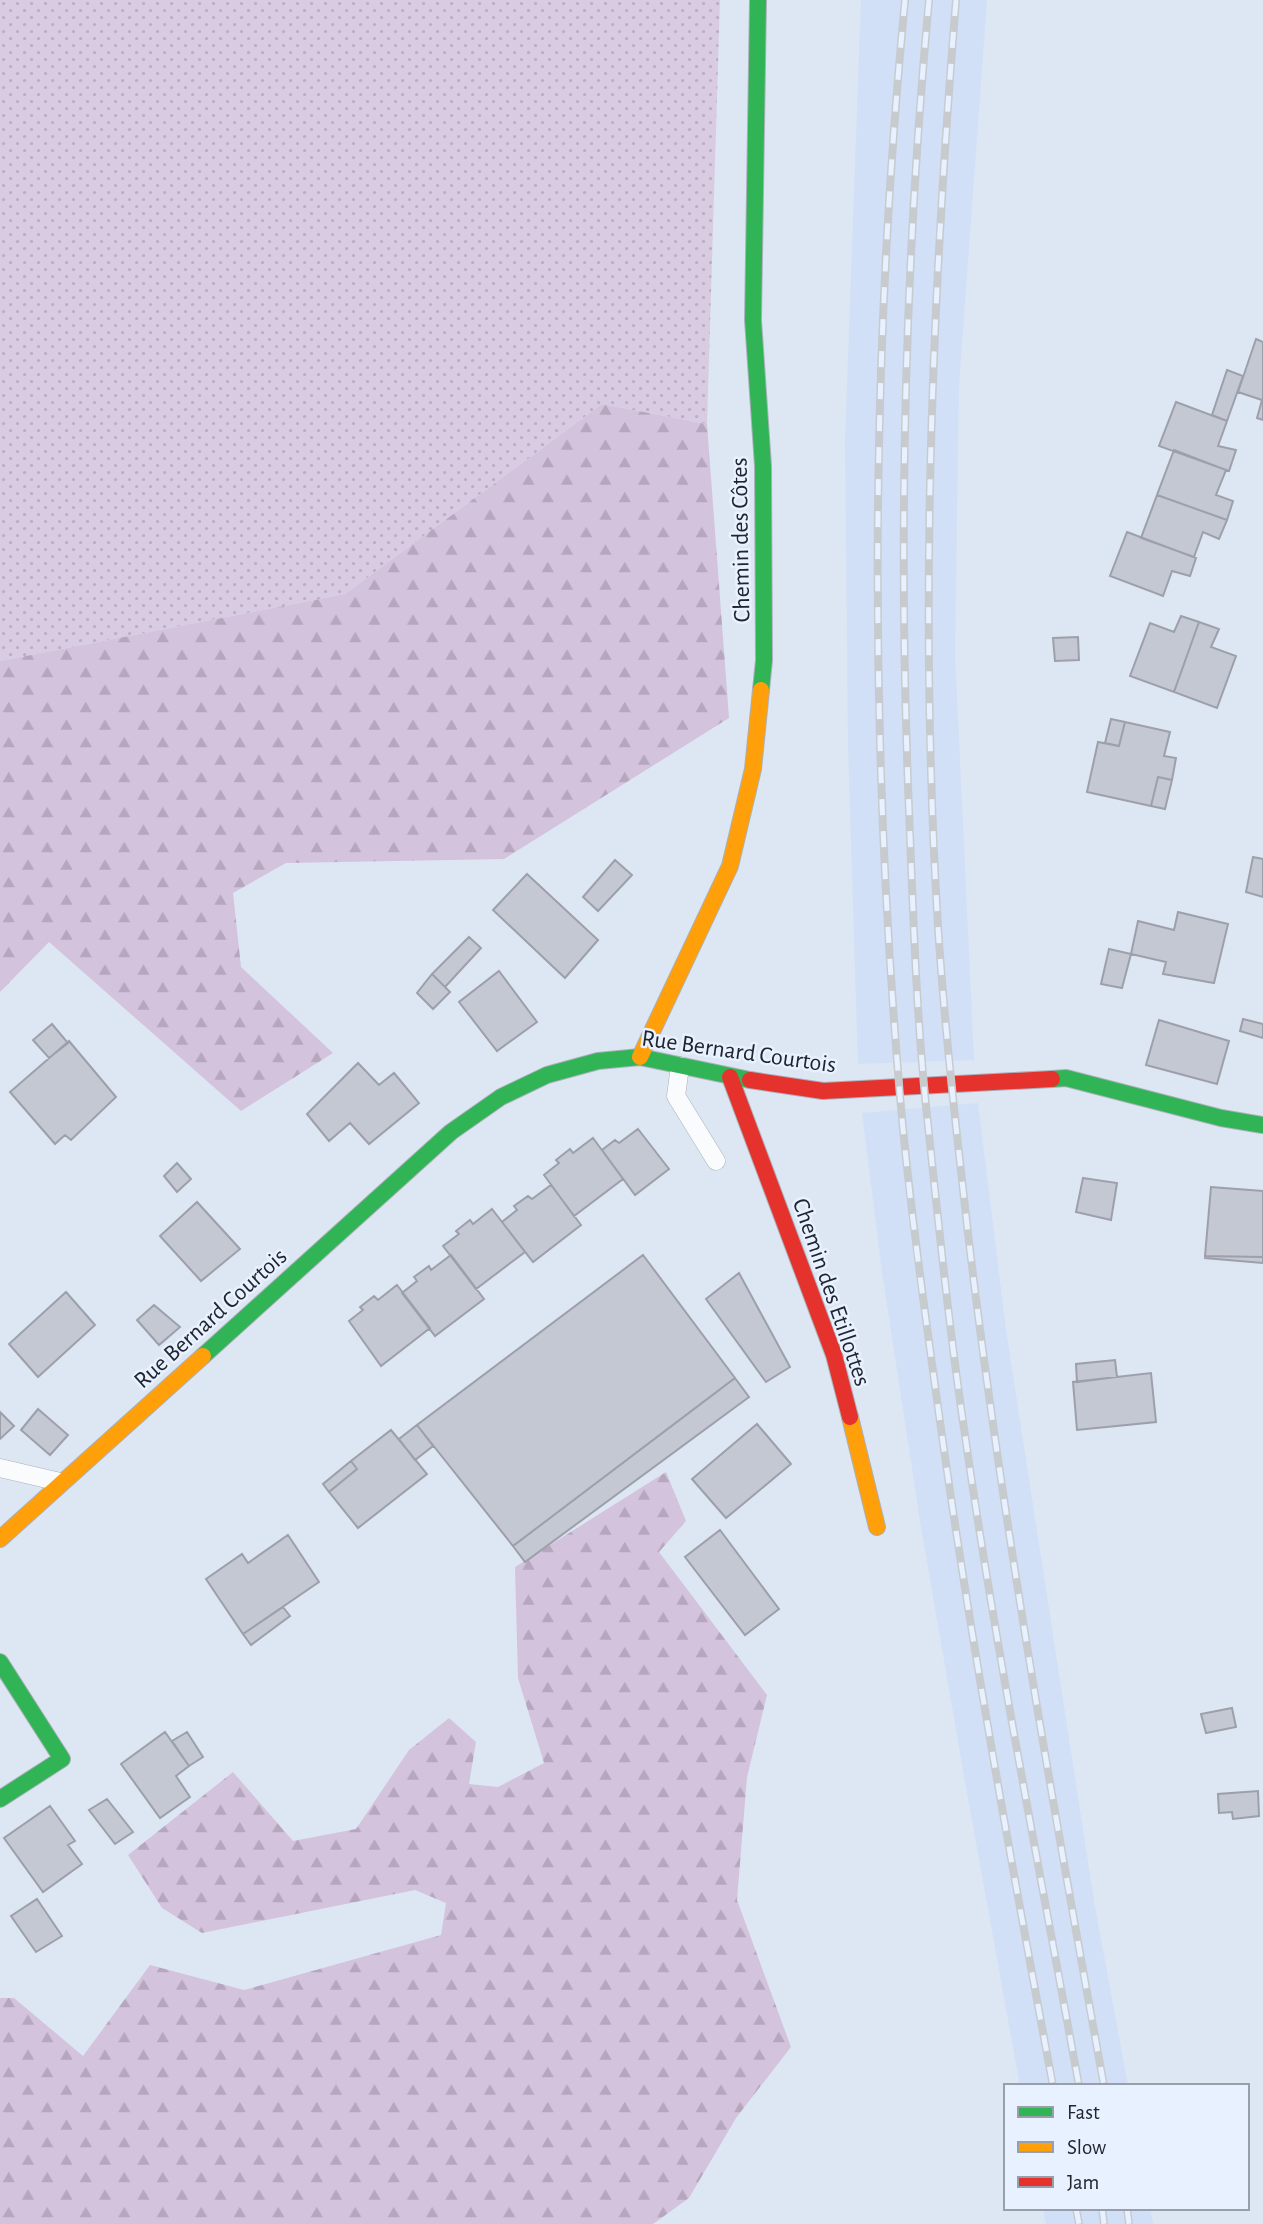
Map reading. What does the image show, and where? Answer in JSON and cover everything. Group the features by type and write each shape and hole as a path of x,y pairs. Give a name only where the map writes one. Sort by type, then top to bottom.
{"street":[{"name":"Chemin des Côtes","path":"640,1056 730,866 753,769 764,660 763,466 753,320 758,0"},
{"name":"Rue Bernard Courtois","path":"0,1539 60,1482 451,1132 501,1097 547,1074 598,1061 640,1056 730,1077 822,1091 1066,1078 1221,1118 1263,1125"},
{"name":"Chemin des Etillottes","path":"730,1077 834,1355 877,1527"},
{"path":"0,1662 62,1759 0,1799"}],"lane":[{"path":"680,1066 676,1096 716,1161"},
{"path":"0,1468 60,1482"}],"shaded area":[{"path":"0,0 720,0 707,424 602,404 345,594 0,661"},
{"path":"861,0 987,0 959,385 955,654 974,1060 858,1064 848,745 845,441"},
{"path":"978,1103 1006,1330 1094,1901 1128,2084 1020,2084 921,1527 882,1272 862,1113"},
{"path":"1043,2210 1150,2210 1153,2224 1046,2224"}],"green space":[{"path":"602,404 707,424 729,718 504,859 286,863 233,893 241,967 333,1053 241,1111 49,942 0,992 0,661 345,594"},
{"path":"666,1472 686,1521 659,1552 767,1695 747,1777 737,1900 791,2047 736,2118 689,2198 653,2224 0,2224 0,1998 14,1998 83,2056 150,1965 244,1990 441,1935 446,1903 415,1890 202,1933 162,1908 128,1855 233,1772 293,1841 356,1829 409,1750 449,1718 476,1742 469,1784 498,1787 544,1763 518,1678 515,1567"}],"building":[{"path":"1256,339 1263,342 1263,420 1257,418 1262,400 1238,392"},
{"path":"1227,370 1243,376 1227,421 1212,415"},
{"path":"1176,402 1227,421 1218,446 1236,450 1229,471 1159,446"},
{"path":"1174,450 1226,470 1216,495 1233,501 1227,520 1157,495"},
{"path":"1157,495 1227,520 1219,539 1203,532 1194,557 1141,538"},
{"path":"1127,532 1196,558 1190,576 1172,571 1163,596 1110,576"},
{"path":"1181,616 1199,622 1174,692 1130,676 1150,623 1174,632"},
{"path":"1199,622 1219,629 1211,647 1236,656 1217,708 1174,692"},
{"path":"1078,637 1079,660 1055,661 1053,638"},
{"path":"1111,719 1125,722 1119,746 1105,743"},
{"path":"1125,722 1170,732 1164,756 1176,758 1172,780 1158,777 1151,806 1087,792 1098,742 1119,746"},
{"path":"1158,777 1172,780 1165,809 1151,806"},
{"path":"1253,857 1263,859 1263,897 1246,892"},
{"path":"615,860 632,875 598,911 583,897"},
{"path":"527,874 598,940 565,978 493,910"},
{"path":"1178,912 1228,924 1214,983 1163,974 1166,962 1131,954 1138,921 1174,930"},
{"path":"469,937 481,948 445,987 432,974"},
{"path":"1109,949 1131,954 1122,988 1101,984"},
{"path":"499,971 537,1022 497,1051 459,1002"},
{"path":"432,974 450,992 433,1009 417,993"},
{"path":"1243,1019 1263,1024 1263,1038 1240,1031"},
{"path":"1159,1020 1229,1041 1217,1084 1146,1065"},
{"path":"52,1024 68,1043 49,1058 33,1040"},
{"path":"69,1041 116,1097 71,1140 65,1135 55,1144 10,1092"},
{"path":"358,1063 379,1085 394,1073 419,1103 369,1144 350,1123 329,1141 307,1114"},
{"path":"638,1129 669,1169 635,1195 602,1150 615,1140 619,1143"},
{"path":"593,1138 623,1179 574,1216 544,1175 559,1163 556,1160 570,1149 573,1153"},
{"path":"177,1163 191,1179 177,1192 164,1176"},
{"path":"1083,1178 1117,1183 1111,1220 1076,1212"},
{"path":"551,1185 581,1225 533,1262 502,1222 517,1210 514,1206 528,1196 532,1199"},
{"path":"1211,1187 1263,1191 1263,1257 1205,1256"},
{"path":"197,1202 240,1249 201,1281 160,1236"},
{"path":"492,1209 525,1252 476,1289 443,1246 459,1234 456,1231 470,1220 473,1224"},
{"path":"451,1255 484,1299 435,1336 402,1293 417,1281 414,1277 429,1266 431,1270"},
{"path":"643,1255 735,1378 513,1546 417,1425"},
{"path":"1263,1257 1263,1263 1205,1258"},
{"path":"739,1273 790,1367 766,1382 706,1299"},
{"path":"397,1285 430,1328 381,1366 349,1321 363,1310 360,1307 374,1296 378,1300"},
{"path":"66,1292 95,1325 38,1377 9,1344"},
{"path":"154,1305 180,1327 159,1345 137,1320"},
{"path":"1115,1360 1117,1377 1077,1382 1076,1364"},
{"path":"1151,1373 1156,1422 1077,1430 1073,1382"},
{"path":"735,1378 749,1397 525,1562 513,1546"},
{"path":"38,1409 68,1435 50,1455 21,1430"},
{"path":"0,1412 14,1426 0,1439"},
{"path":"757,1424 791,1464 726,1518 692,1479"},
{"path":"417,1425 433,1446 415,1460 399,1439"},
{"path":"391,1430 427,1474 358,1528 329,1492 357,1469 351,1461"},
{"path":"351,1461 357,1469 329,1492 323,1484"},
{"path":"720,1530 779,1609 745,1635 685,1557"},
{"path":"288,1535 319,1582 243,1634 206,1579 242,1554 248,1563"},
{"path":"283,1607 290,1616 251,1645 243,1634"},
{"path":"1232,1708 1236,1727 1206,1733 1201,1714"},
{"path":"165,1732 189,1766 176,1776 190,1797 160,1818 121,1764"},
{"path":"187,1732 203,1757 189,1766 172,1741"},
{"path":"1258,1791 1259,1816 1233,1819 1232,1812 1219,1813 1218,1794"},
{"path":"107,1799 133,1832 115,1844 89,1810"},
{"path":"50,1806 75,1841 68,1845 82,1864 43,1892 4,1838"},
{"path":"37,1899 62,1936 36,1952 11,1916"}],"railway":[{"path":"905,0 893,137 880,411 879,685 890,959 907,1167 946,1467 989,1733 1053,2084"},
{"path":"929,0 909,304 904,507 906,710 920,1033 949,1316 978,1523 1079,2084"},
{"path":"956,0 940,232 930,464 929,695 938,927 960,1163 997,1454 1048,1771 1104,2084"},
{"path":"1076,2210 1079,2224"},
{"path":"1102,2210 1104,2224"},
{"path":"1127,2210 1129,2224"}],"traffic: fast":[{"path":"758,0 753,320 763,466 764,660 761,690"},
{"path":"203,1356 451,1132 501,1097 547,1075 598,1061 640,1057 750,1080"},
{"path":"1052,1079 1066,1078 1221,1118 1263,1125"},
{"path":"0,1662 62,1759 0,1799"}],"traffic: slow":[{"path":"640,1057 730,866 753,769 761,690"},
{"path":"0,1539 203,1356"},
{"path":"850,1417 877,1527"}],"traffic: jam":[{"path":"730,1077 834,1355 850,1417"},
{"path":"750,1080 823,1091 1052,1079"}]}
